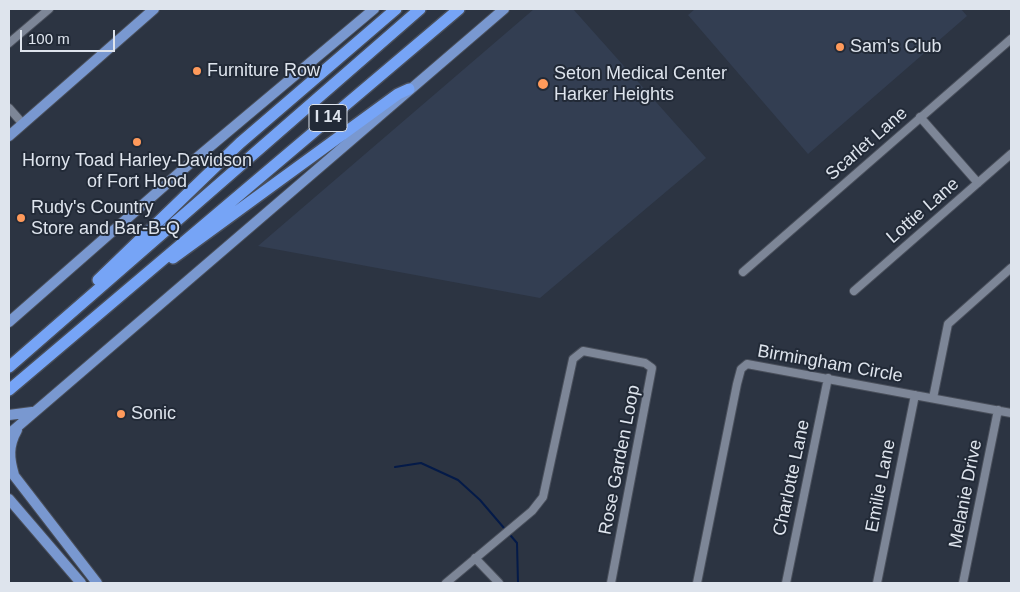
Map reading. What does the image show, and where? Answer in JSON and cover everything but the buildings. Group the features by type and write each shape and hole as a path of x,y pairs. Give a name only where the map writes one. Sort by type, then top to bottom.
{"highway":[{"path":"81,304 94,284 240,143 396,9"},
{"name":"I 14","path":"9,367 420,9"},
{"name":"I 14","path":"12,387 459,9"},
{"path":"151,269 169,261 398,94 410,89"}],"main road":[{"path":"9,136 154,9"},
{"path":"9,322 374,9"},
{"path":"9,434 504,9"},
{"path":"9,415 34,412"},
{"path":"21,424 10,445 12,473 97,583"},
{"path":"9,499 81,583"}],"street":[{"path":"9,43 49,9"},
{"name":"Scarlet Lane","path":"743,272 1011,38"},
{"path":"9,108 23,124"},
{"path":"920,117 978,183"},
{"name":"Lottie Lane","path":"854,291 1011,154"},
{"path":"933,398 948,324 1011,268"},
{"name":"Rose Garden Loop","path":"446,583 532,511 544,497 573,359 583,351 645,363 652,368 611,583"},
{"name":"Birmingham Circle","path":"697,583 741,369 747,364 1011,413"},
{"name":"Charlotte Lane","path":"786,583 828,378"},
{"name":"Emilie Lane","path":"877,583 914,395"},
{"name":"Melanie Drive","path":"964,583 998,410"},
{"path":"475,558 499,583"}],"shaded area":[{"name":"Seton Medical Center Harker Heights","path":"534,9 573,9 706,158 540,298 258,246"},
{"path":"695,9 961,9 967,16 808,154 688,15"}],"waterway":[{"path":"395,467 421,463 458,480 480,500 504,528"},
{"path":"511,536 517,543 518,583"}],"place":[{"name":"Sam's Club","path":"840,47"},
{"name":"Furniture Row","path":"197,71"},
{"name":"Seton Medical Center Harker Heights","path":"543,84"},
{"name":"Horny Toad Harley-Davidson of Fort Hood","path":"137,142"},
{"name":"Rudy's Country Store and Bar-B-Q","path":"21,218"},
{"name":"Sonic","path":"121,414"}]}
